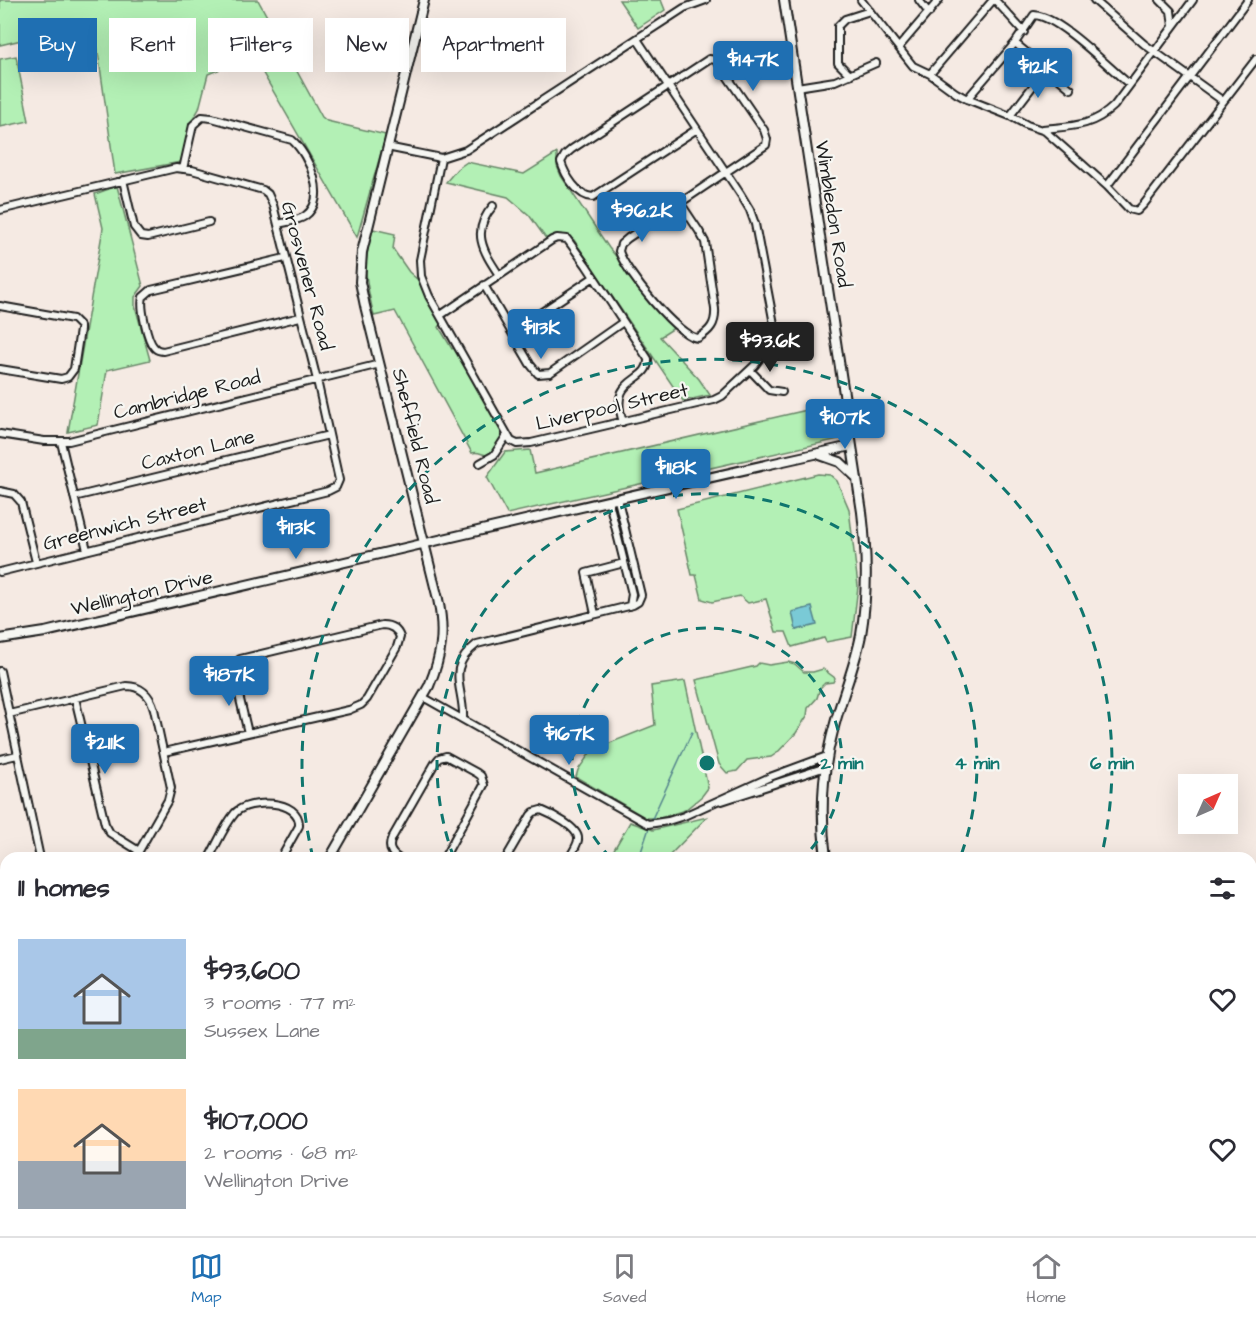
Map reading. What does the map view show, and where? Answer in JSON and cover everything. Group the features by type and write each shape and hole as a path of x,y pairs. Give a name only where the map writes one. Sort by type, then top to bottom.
{"street":[{"name":"Sheffield Road","path":"333,852 423,697 438,663 442,640 440,609 365,306 360,273 362,252 424,0"},
{"path":"387,147 441,158 480,143 684,8 706,0"},
{"name":"Wimbledon Road","path":"784,0 866,546 865,603 856,654 827,756 823,816 826,852"},
{"path":"861,0 913,66 930,74 967,99 1043,130 1107,186 1123,205 1137,211 1256,59"},
{"path":"919,0 928,13"},
{"path":"899,47 939,0"},
{"path":"930,74 994,0 1024,32"},
{"path":"1094,0 1138,39 1223,101"},
{"path":"1160,0 1172,13 1173,26"},
{"path":"1043,130 1082,125 1101,118 1114,106 1193,0"},
{"path":"1107,186 1248,0"},
{"path":"850,75 838,63 838,26 845,19 870,11"},
{"path":"967,99 1024,32 1034,15 1048,18 1129,84"},
{"name":"Liverpool Street","path":"507,435 514,443 527,444 714,400 722,396 750,370 775,336 753,216 637,39"},
{"path":"1015,43 1071,88"},
{"path":"681,204 705,242 715,309 716,320 713,326 698,338 690,337 653,301 629,270 619,251 624,241 763,148 767,142 764,130 714,58 668,84 567,153 561,162 579,192 592,197 697,129"},
{"path":"797,87 823,84 876,63"},
{"path":"1010,116 1046,69"},
{"path":"183,169 193,124 202,117 292,140 315,179 316,192 312,207 306,216 278,224"},
{"path":"441,158 420,267 425,286 507,435 494,455 480,463"},
{"name":"Grosvener Road","path":"0,210 161,170 183,169 263,190 273,205 278,224 339,480 336,487 328,491"},
{"path":"123,180 134,227 141,236 148,237 209,222"},
{"path":"493,206 486,216 480,241 500,275"},
{"path":"441,315 552,240 562,237 570,242 646,356 648,363 645,370 627,384 621,392 619,408 623,422"},
{"path":"285,258 151,290 143,297 142,308 152,346 158,351 300,317"},
{"path":"512,332 594,277"},
{"path":"484,285 538,374 544,375 623,322"},
{"path":"0,306 73,319 80,326 80,330 74,369 68,377 61,379 0,369"},
{"name":"Cambridge Road","path":"0,434 61,442 381,364"},
{"path":"750,370 769,390 782,392"},
{"name":"Caxton Lane","path":"74,497 329,435"},
{"path":"61,442 87,550"},
{"name":"Wellington Drive","path":"0,639 45,632 746,469 851,447"},
{"path":"816,454 840,462 856,477"},
{"path":"0,491 14,494 21,502 36,562"},
{"name":"Greenwich Street","path":"0,572 328,491"},
{"path":"463,719 458,674 467,653 474,646 638,602 641,595 631,555 613,501"},
{"path":"613,501 623,561 632,594 630,606"},
{"path":"595,614 585,575 623,561 631,555"},
{"path":"164,752 248,733 361,705 367,699 397,647 399,638 396,631 390,626 382,625 240,659 233,670 248,733"},
{"path":"0,670 39,852"},
{"path":"9,714 75,698 126,686 139,688 146,694 152,701 171,787 169,797 139,851 107,830 75,698"},
{"path":"423,697 648,824 668,821 718,801 730,793 827,756"},
{"path":"0,759 17,755"},
{"path":"393,852 390,849 392,838 435,763 439,758 446,756 477,773 484,784 447,852"},
{"path":"718,801 730,800 826,767"},
{"path":"213,852 236,813 247,807 273,803 280,804 294,812 299,821 299,826 284,852"},
{"path":"509,852 531,815 541,810 577,833 578,842 572,852"}],"green space":[{"path":"0,0 258,0 268,18 208,18 208,72 213,72 208,74 199,109 189,126 181,162 115,174 97,45 97,18 18,18 18,41 0,45"},
{"path":"619,0 661,0 665,10 638,28"},
{"path":"16,56 29,121 0,127 0,59"},
{"path":"262,72 297,72 322,117 327,121 386,135 357,237"},
{"path":"557,153 557,166 561,176 609,248 646,299 674,328 660,337 699,379 710,395 683,401 574,240 560,235 547,240 529,215 508,197 446,182 457,169 467,162 524,174"},
{"path":"117,186 143,286 135,297 135,306 150,360 107,370 98,425 68,432 103,228 95,194"},
{"path":"373,229 395,234 393,249 409,272 418,280 442,324 439,327 452,349 455,347 502,433 498,446 491,454 472,453 395,311 374,316 366,272 367,253"},
{"path":"833,404 839,439 507,514 487,477 505,452 530,450 535,473"},
{"path":"818,474 830,475 837,481 849,509 858,586 852,637 826,642 824,638 792,647 786,632 776,632 766,599 748,603 740,596 712,602 702,599 696,575 692,575 677,509"},
{"path":"788,662 795,664 804,672 823,669 835,678 833,682 825,683 820,688 817,698 808,708 807,716 796,733 777,753 771,757 747,760 737,771 727,773 719,764 696,680 756,666 759,663 769,665"},
{"path":"685,681 708,788 702,796 685,810 660,818 646,818 576,777 578,770 592,750 655,725 651,686"},
{"path":"707,817 673,852 612,852 630,822 653,830"}],"water":[{"path":"812,607 817,625 796,630 792,612"}],"waterway":[{"path":"651,821 692,732"},
{"path":"641,852 650,825"}]}
